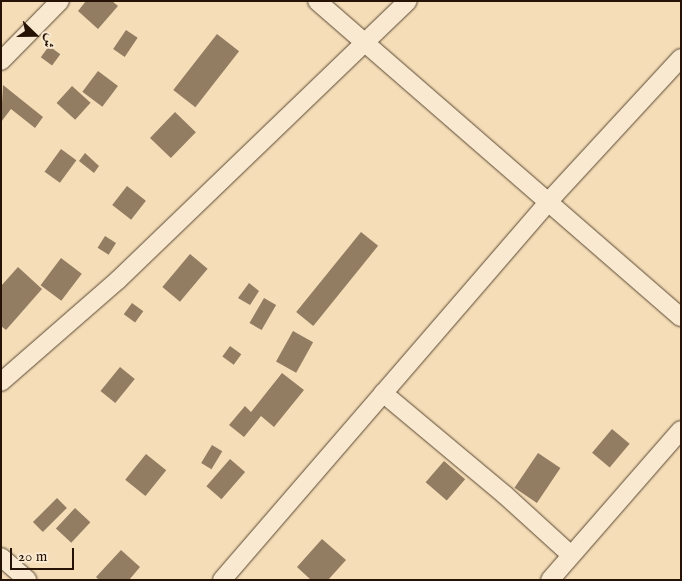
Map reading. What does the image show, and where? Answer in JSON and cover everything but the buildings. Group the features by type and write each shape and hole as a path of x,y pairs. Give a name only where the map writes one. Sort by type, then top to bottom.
{"street":[{"path":"1,61 60,1"},
{"path":"317,1 363,43 681,317"},
{"path":"1,382 118,280 408,1"},
{"path":"222,580 548,202 681,58"},
{"path":"383,393 505,495 571,555"},
{"path":"550,580 681,430"},
{"path":"1,557 27,580"}]}
